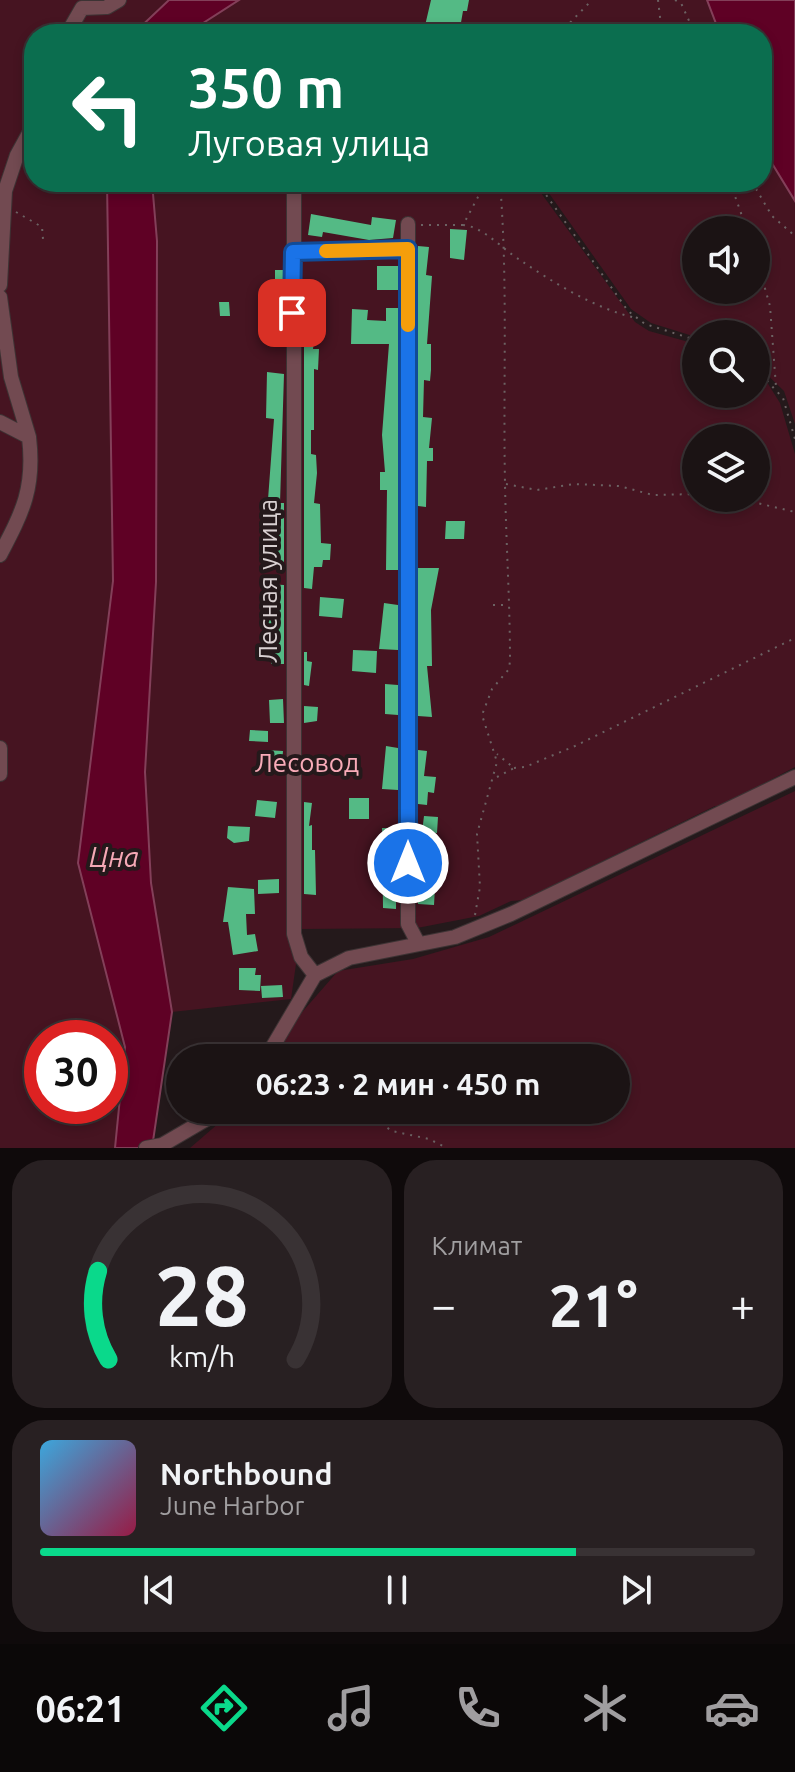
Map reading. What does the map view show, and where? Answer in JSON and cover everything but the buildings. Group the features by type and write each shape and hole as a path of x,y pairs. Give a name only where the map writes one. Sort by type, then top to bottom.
{"street":[{"path":"70,24 76,4 107,7 119,0"},
{"path":"0,285 5,191 24,142"},
{"name":"Лесная улица","path":"294,192 294,934 301,957 315,975"},
{"path":"408,224 408,924 418,943"},
{"path":"293,252 408,249"},
{"path":"0,297 11,377 29,437 33,470 22,515 0,555"},
{"path":"0,422 29,437"},
{"path":"0,748 0,774"},
{"path":"274,1044 315,975 349,958 455,937 795,777"},
{"path":"146,1148 162,1145 198,1124"}],"path":[{"path":"569,24 592,0"},
{"path":"658,0 661,24"},
{"path":"675,0 681,3 690,24"},
{"path":"463,225 481,192"},
{"path":"477,927 475,913 480,887 477,834 494,781 496,753 482,715 498,678 509,669 505,251 501,192"},
{"path":"544,192 628,311 638,319"},
{"path":"734,192 742,216"},
{"path":"758,192 772,216 795,236"},
{"path":"4,206 42,227 43,239"},
{"path":"408,224 463,225 479,230 505,251 566,288 682,335"},
{"path":"769,304 776,387 795,439"},
{"path":"770,382 776,387"},
{"path":"505,484 537,490 574,484 619,486 653,495 682,494"},
{"path":"770,506 795,512"},
{"path":"493,605 507,605"},
{"path":"494,781 499,774 525,767 575,746 795,638"},
{"path":"496,753 514,768"},
{"path":"382,1124 392,1131 429,1139 447,1148"}],"green space":[{"path":"0,0 169,0 144,24 24,24 24,192 107,192 113,581 78,863 118,1020 24,1020 24,1124 117,1124 115,1148 0,1148"},
{"path":"239,0 707,0 716,24 202,24"},
{"path":"772,163 795,201 795,424 784,391 770,378 770,320 682,320 682,333 651,323 631,309 548,192 772,192"},
{"name":"Лесовод","path":"153,192 540,192 635,322 649,331 682,340 682,408 770,408 770,387 780,403 795,454 795,767 720,807 715,806 523,900 511,901 479,916 417,928 301,929 291,999 172,1012 151,883 145,772 156,582 157,241"},
{"path":"795,791 795,1148 190,1148 218,1124 630,1124 630,1044 283,1044 297,1018 338,971 413,959 489,937"}],"water":[{"path":"169,0 239,0 202,24 144,24"},
{"path":"707,0 795,0 795,201 772,163 772,24 716,24"},
{"name":"Цна","path":"107,192 153,192 157,241 156,582 145,772 151,883 172,1012 152,1148 115,1148 117,1124 128,1124 128,1020 118,1020 78,863 113,581"}],"slow traffic":[{"path":"326,251 408,249 408,325"}],"route":[{"path":"292,313 293,252 408,249 408,863"}]}
